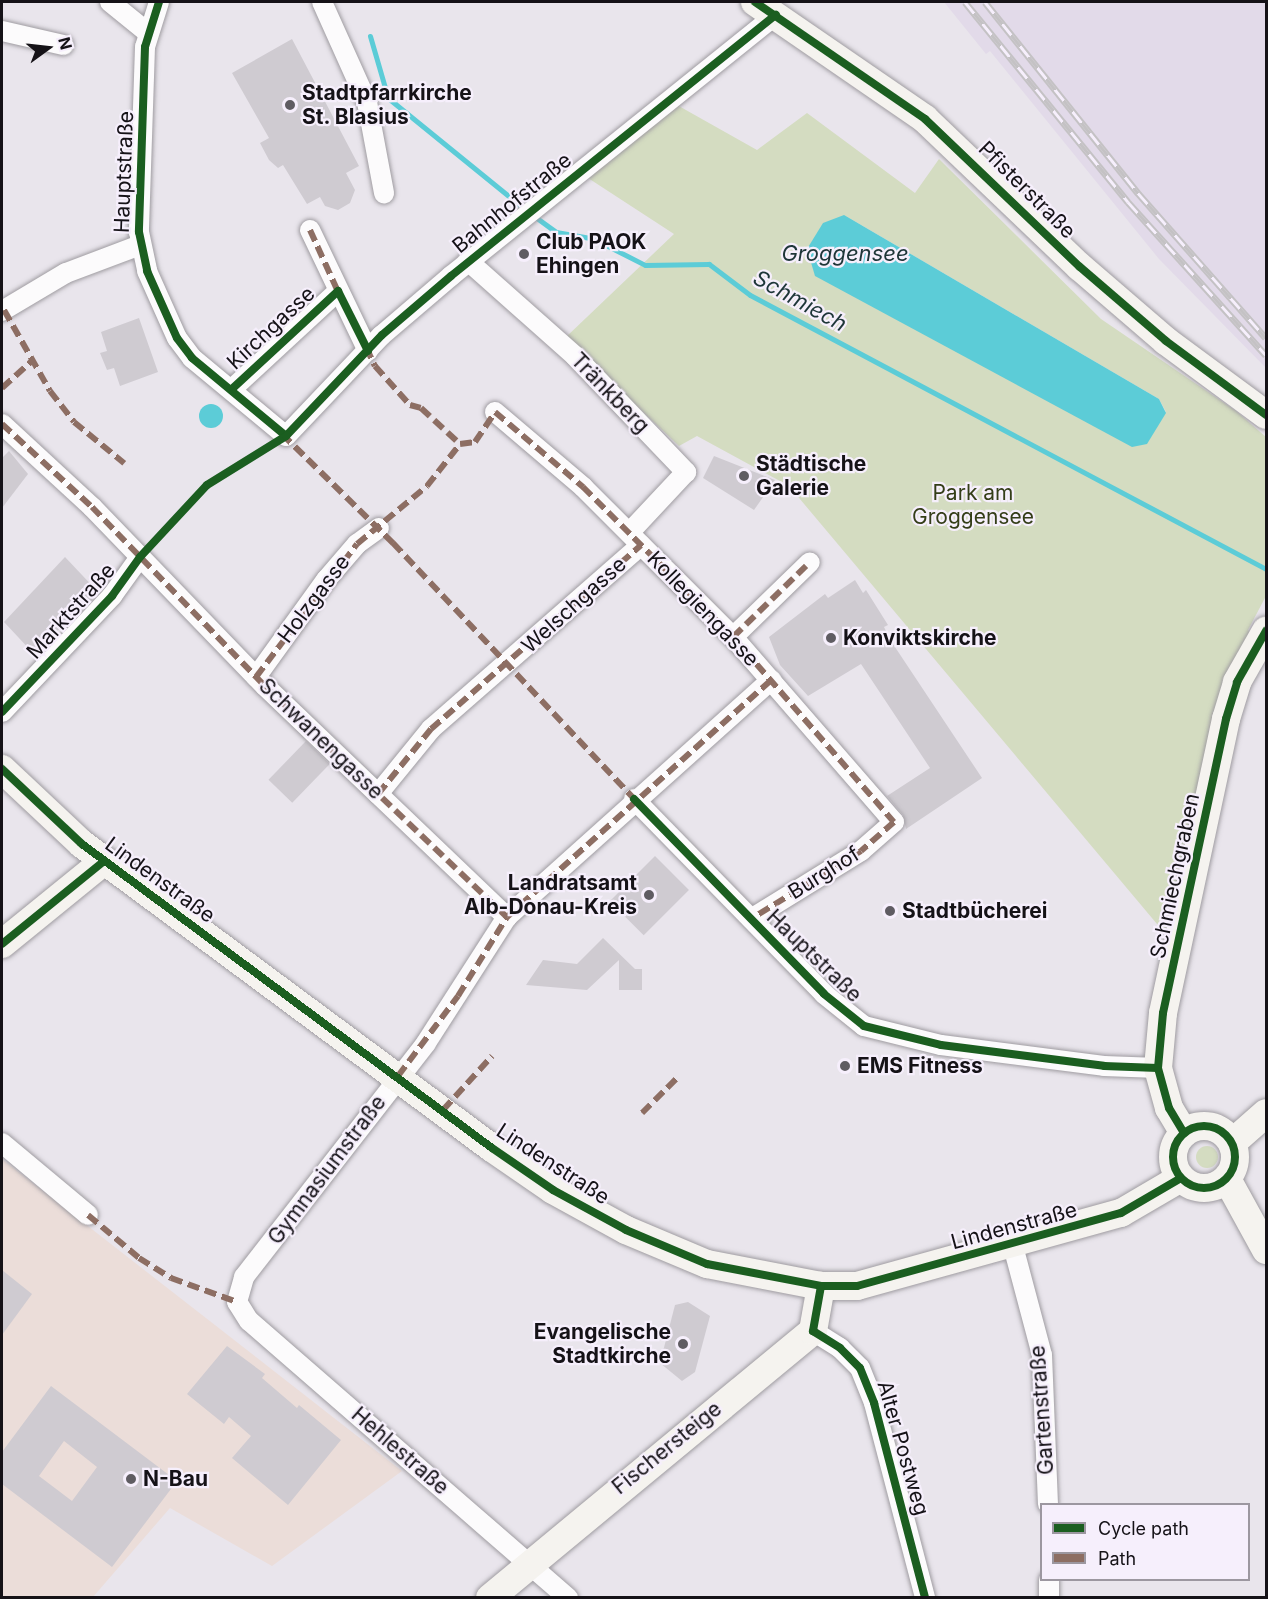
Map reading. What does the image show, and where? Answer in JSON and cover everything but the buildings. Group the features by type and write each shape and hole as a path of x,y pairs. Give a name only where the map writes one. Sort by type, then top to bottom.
{"street":[{"path":"110,2 147,32"},
{"name":"Hauptstraße","path":"159,2 147,32 140,245 177,338 199,365 233,388 286,436"},
{"path":"322,2 366,102 384,193"},
{"name":"Bahnhofstraße","path":"286,436 368,351 468,261 607,150 766,8"},
{"name":"Pfisterstraße","path":"766,8 925,118 1080,267 1166,341 1266,415"},
{"path":"2,31 63,45"},
{"name":"Kirchgasse","path":"310,230 368,351"},
{"path":"2,311 66,273 140,245"},
{"name":"Tränkberg","path":"468,261 575,356 686,472 635,539"},
{"name":"Kirchgasse","path":"233,388 338,291"},
{"name":"Kollegiengasse","path":"495,412 635,539 733,637 894,822"},
{"name":"Schwanengasse","path":"2,424 92,507 256,676 507,917"},
{"name":"Holzgasse","path":"256,676 334,571 357,544 379,528"},
{"name":"Welschgasse","path":"378,794 431,729 505,663 520,655 635,539"},
{"name":"Marktstraße","path":"2,712 112,597 140,557"},
{"path":"733,637 810,562"},
{"name":"Schmiechgraben","path":"1184,1133 1169,1108 1158,1068 1163,1013 1226,719 1237,682 1266,631"},
{"name":"Gymnasiumstraße","path":"237,1302 244,1277 459,996 507,917 634,800 771,680"},
{"name":"Lindenstraße","path":"2,769 104,861 553,1190 626,1230 707,1264 820,1286 857,1286 1013,1246 1121,1214 1181,1178"},
{"name":"Hauptstraße","path":"634,800 824,994 864,1026 941,1045 1158,1068"},
{"name":"Burghof","path":"750,919 861,851 894,822"},
{"path":"2,944 104,861"},
{"path":"1232,1143 1266,1113"},
{"path":"1193,1127 1216,1127 1232,1143 1235,1162 1227,1179 1204,1189 1181,1178 1172,1155 1184,1133 1193,1127"},
{"path":"2,1143 88,1215"},
{"path":"1227,1179 1266,1250"},
{"name":"Gartenstraße","path":"1013,1246 1042,1355 1048,1503"},
{"path":"813,1331 820,1286"},
{"name":"Hehlestraße","path":"237,1302 249,1321 568,1598"},
{"name":"Alter Postweg","path":"813,1331 840,1348 860,1368 874,1403 925,1598"},
{"name":"Fischersteige","path":"490,1598 813,1331"},
{"path":"1049,1581 1049,1598"}],"shaded area":[{"path":"944,2 1266,2 1266,368 1159,259 990,51 986,54"},
{"path":"2,1159 402,1471 272,1566 170,1508 93,1597 2,1597"}],"green space":[{"name":"Park am Groggensee","path":"677,105 757,150 807,113 915,193 939,159 1101,319 1236,411 1266,437 1266,596 1248,630 1260,640 1178,949 789,486 697,436 679,446 565,338 674,234 588,178","holes":["844,215 1159,399 1166,412"]},
{"path":"1207,1146 1215,1149 1218,1157 1215,1165 1207,1168 1199,1165 1196,1157 1199,1149"}],"water":[{"name":"Groggensee","path":"844,215 1159,399 1166,413 1147,444 1132,447 815,276 807,249 823,223"},
{"path":"211,404 219,408 223,416 219,424 211,428 203,424 199,416 203,408"}],"waterway":[{"name":"Schmiech","path":"370,36 388,98 526,210"},
{"name":"Schmiech","path":"534,216 556,232 594,239 645,265 709,264 750,295 1266,569"}],"railway":[{"path":"965,2 1128,202 1266,355"},
{"path":"985,2 1138,193 1266,338"}],"marked path":[{"path":"310,230 340,296"},
{"path":"4,310 50,391 74,422 124,463"},
{"path":"366,347 375,366 410,405 421,408 460,444"},
{"path":"2,388 33,360"},
{"path":"256,677 357,544 427,486 460,444 475,442 495,412 583,487 733,637 894,822 861,851 751,919"},
{"path":"2,424 92,507 265,686 507,917"},
{"path":"282,434 393,543 638,803"},
{"path":"378,794 431,729 641,545"},
{"path":"733,637 810,562"},
{"path":"398,1076 458,996 507,917 771,680"},
{"path":"443,1110 492,1056"},
{"path":"642,1113 677,1078"},
{"path":"88,1215 139,1258 171,1278 237,1302"}],"cycle path":[{"path":"159,2 145,47 139,232 147,271 177,338 192,358 286,436"},
{"path":"755,2 925,119 1080,267 1166,341 1266,415"},
{"path":"2,712 112,596 140,557 207,485 286,436 382,335 451,276 776,15"},
{"path":"233,388 338,291 368,351"},
{"path":"1184,1133 1169,1108 1158,1068 1163,1013 1226,719 1237,682 1266,631"},
{"path":"2,769 82,844 492,1148 553,1190 626,1230 707,1264 821,1286 857,1286 1121,1213 1181,1178"},
{"path":"634,799 824,994 864,1026 941,1045 1104,1066 1158,1068"},
{"path":"2,944 104,861"},
{"path":"1198,1126 1210,1126 1226,1135 1233,1145 1235,1157 1233,1169 1226,1179 1210,1188 1198,1188 1187,1183 1178,1174 1173,1163 1173,1151 1178,1140 1187,1131 1198,1126"},
{"path":"821,1286 813,1331 840,1348 860,1368 874,1403 925,1598"}],"place":[{"name":"Stadtpfarrkirche St. Blasius","path":"290,105"},
{"name":"Club PAOK Ehingen","path":"524,254"},
{"name":"Städtische Galerie","path":"744,476"},
{"name":"Konviktskirche","path":"831,638"},
{"name":"Landratsamt Alb-Donau-Kreis","path":"649,895"},
{"name":"Stadtbücherei","path":"890,911"},
{"name":"EMS Fitness","path":"845,1066"},
{"name":"Evangelische Stadtkirche","path":"683,1344"},
{"name":"N-Bau","path":"131,1479"}]}
